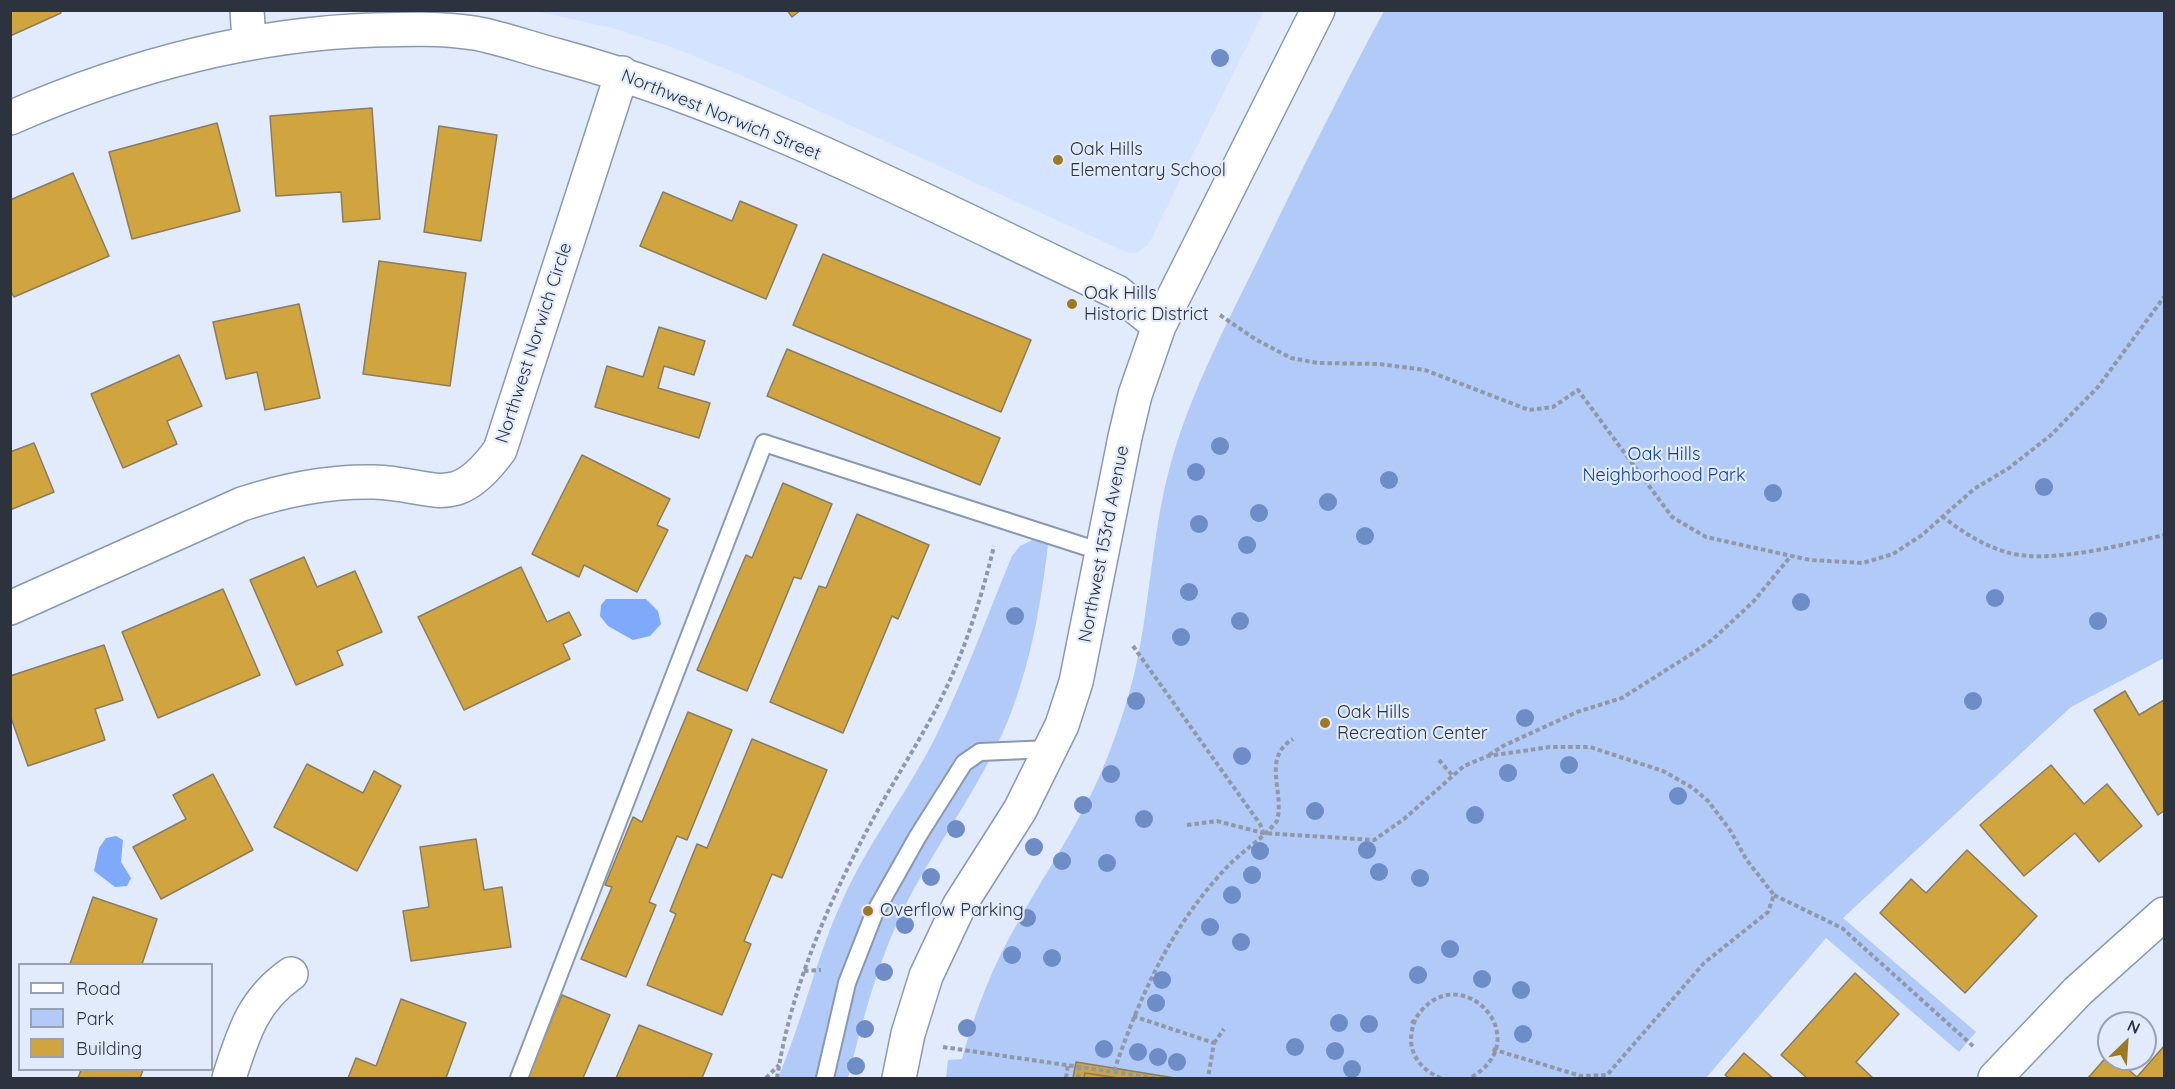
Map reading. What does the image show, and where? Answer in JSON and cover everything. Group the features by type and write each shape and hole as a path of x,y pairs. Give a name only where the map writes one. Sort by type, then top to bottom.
{"street":[{"name":"Northwest 153rd Avenue","path":"899,1078 908,1034 926,976 959,906 1020,810 1062,725 1076,682 1135,395 1159,326 1318,10"},
{"name":"Northwest Norwich Street","path":"10,118 72,91 160,62 248,26 344,31 411,29 474,33 622,73 742,119 1117,292 1159,326"},
{"name":"Northwest Norwich Circle","path":"10,608 242,504 282,490 375,482 438,492 466,485 487,468 500,450 622,73"},
{"path":"1998,1076 2078,991 2164,914"},
{"path":"229,1078 254,1013 272,988 291,974"}],"lane":[{"path":"519,1078 764,443 1102,552"},
{"path":"825,1078 847,983 874,914 918,836 964,763 980,752 1050,749"}],"path":[{"path":"1220,315 1255,339 1291,358 1318,363 1379,364 1425,370 1529,410 1553,407 1578,390 1672,517 1706,537 1790,557 1846,564 1876,560 1907,547 1974,489 2016,463 2051,435 2098,387 2164,297"},
{"path":"1942,516 1981,542 2022,555 2062,555 2164,535"},
{"path":"777,1078 788,1018 816,941 848,868 919,741 949,681 974,615 995,540"},
{"path":"1187,825 1216,821 1263,833 1374,840 1404,819 1464,766 1557,721 1622,698 1694,653 1712,640 1753,602 1790,557"},
{"path":"1134,646 1260,824 1263,833"},
{"path":"1114,1071 1133,1016 1157,963 1184,921 1227,867 1274,825 1279,816 1275,770 1278,753 1284,744 1293,739"},
{"path":"1488,756 1550,747 1590,747 1663,771 1693,788 1708,801 1730,830 1746,859 1774,895 1842,928 1921,997 1998,1076"},
{"path":"1439,760 1452,775"},
{"path":"1494,1050 1580,1077 1607,1076 1704,963 1768,912 1774,895"},
{"path":"1441,1078 1421,1066 1414,1055 1411,1042 1414,1022 1426,1005 1438,998 1465,996 1488,1011 1495,1022 1498,1036 1486,1067 1470,1078"},
{"path":"1133,1016 1214,1043"},
{"path":"1208,1078 1214,1043 1224,1029"},
{"path":"943,1047 1022,1061 1080,1065 1155,1078"},
{"path":"766,1078 779,1064"},
{"path":"1066,1078 1068,1064"},
{"path":"1078,1078 1080,1065"}],"shaded area":[{"name":"Oak Hills Elementary School","path":"535,11 1264,11 1148,245 1136,253 1126,252 743,76 677,49 616,29"}],"green space":[{"name":"Oak Hills Neighborhood Park","path":"1384,11 2164,11 2164,658 2071,707 1843,918 1976,1032 1959,1052 1826,938 1706,1078 946,1078 948,1060 962,1059 979,1006 1001,955 1069,836 1103,769 1138,659 1156,533 1170,466 1199,385 1305,163"},
{"name":"Overflow Parking","path":"1039,537 1049,537 1043,581 1026,668 1012,710 989,761 918,881 895,927 872,990 848,1078 778,1078 833,921 853,878 913,777 947,714 1012,556 1020,546"}],"water":[{"path":"606,599 646,599 658,611 661,624 650,636 633,640 608,626 600,616 601,605"},
{"path":"116,836 123,840 121,862 131,878 127,886 115,887 94,871 99,848 106,838"}],"building":[{"path":"10,10 60,10 61,13 10,36"},
{"path":"787,10 801,10 792,17"},
{"path":"372,108 380,219 343,222 341,192 276,196 270,116"},
{"path":"217,123 240,211 132,239 109,152"},
{"path":"439,126 497,135 481,241 424,232"},
{"path":"73,173 109,256 14,297 10,290 10,200"},
{"path":"663,192 732,221 740,201 797,225 766,299 640,246"},
{"path":"823,254 1031,340 1001,412 793,325"},
{"path":"379,261 466,273 450,386 363,374"},
{"path":"299,304 320,398 265,410 257,372 226,379 213,322"},
{"path":"659,327 705,341 694,375 664,366 658,388 710,403 699,438 595,407 607,366 643,377"},
{"path":"787,349 1000,438 980,485 767,396"},
{"path":"179,355 202,406 167,421 177,444 123,468 91,394"},
{"path":"34,443 54,492 10,510 10,452"},
{"path":"582,455 670,499 657,525 668,530 637,592 584,565 579,577 532,554"},
{"path":"783,483 832,504 801,579 794,577 747,691 697,670 746,555 752,558"},
{"path":"857,514 929,545 898,619 892,616 843,733 770,702 819,586 826,588"},
{"path":"304,557 317,587 355,571 382,632 337,651 343,665 296,685 250,580"},
{"path":"521,567 547,622 569,612 581,635 563,644 570,659 464,710 418,617"},
{"path":"223,589 260,675 158,718 122,632"},
{"path":"104,645 123,700 95,709 105,740 28,766 10,715 10,676"},
{"path":"2125,691 2139,715 2164,700 2164,811 2158,815 2094,710"},
{"path":"688,712 732,730 687,840 677,836 649,902 656,905 626,977 581,959 612,887 605,885 633,817 642,822"},
{"path":"752,739 827,770 782,878 772,874 744,941 751,944 722,1015 647,985 676,914 670,911 697,844 707,848"},
{"path":"307,764 363,793 374,771 401,786 357,871 274,827"},
{"path":"2051,765 2084,804 2107,784 2142,826 2099,862 2075,833 2024,876 1980,825"},
{"path":"213,774 253,850 161,899 133,847 186,819 173,795"},
{"path":"476,839 484,890 502,887 511,947 411,961 403,911 429,907 420,847"},
{"path":"1967,850 2037,916 1965,993 1880,913 1911,879 1926,893"},
{"path":"93,897 157,919 142,963 70,963"},
{"path":"1855,973 1899,1014 1856,1062 1873,1078 1807,1078 1781,1055"},
{"path":"562,995 610,1015 583,1078 527,1078"},
{"path":"401,999 466,1023 446,1078 348,1078 356,1058 376,1066"},
{"path":"639,1025 712,1054 702,1078 616,1078"},
{"path":"2164,1046 2164,1078 2088,1078 2097,1068 2097,1071 2130,1071 2137,1077 2142,1071 2157,1071 2157,1054"},
{"path":"1744,1053 1773,1078 1729,1078 1725,1075"},
{"path":"1076,1062 1175,1078 1118,1078 1085,1073 1084,1078 1073,1078"},
{"path":"81,1071 143,1071 140,1078 78,1078"},
{"path":"1085,1073 1118,1078 1084,1078"}],"place":[{"name":"Oak Hills Elementary School","path":"1058,160"},
{"name":"Oak Hills Historic District","path":"1072,304"},
{"name":"Oak Hills Recreation Center","path":"1325,723"},
{"name":"Overflow Parking","path":"868,911"}]}
